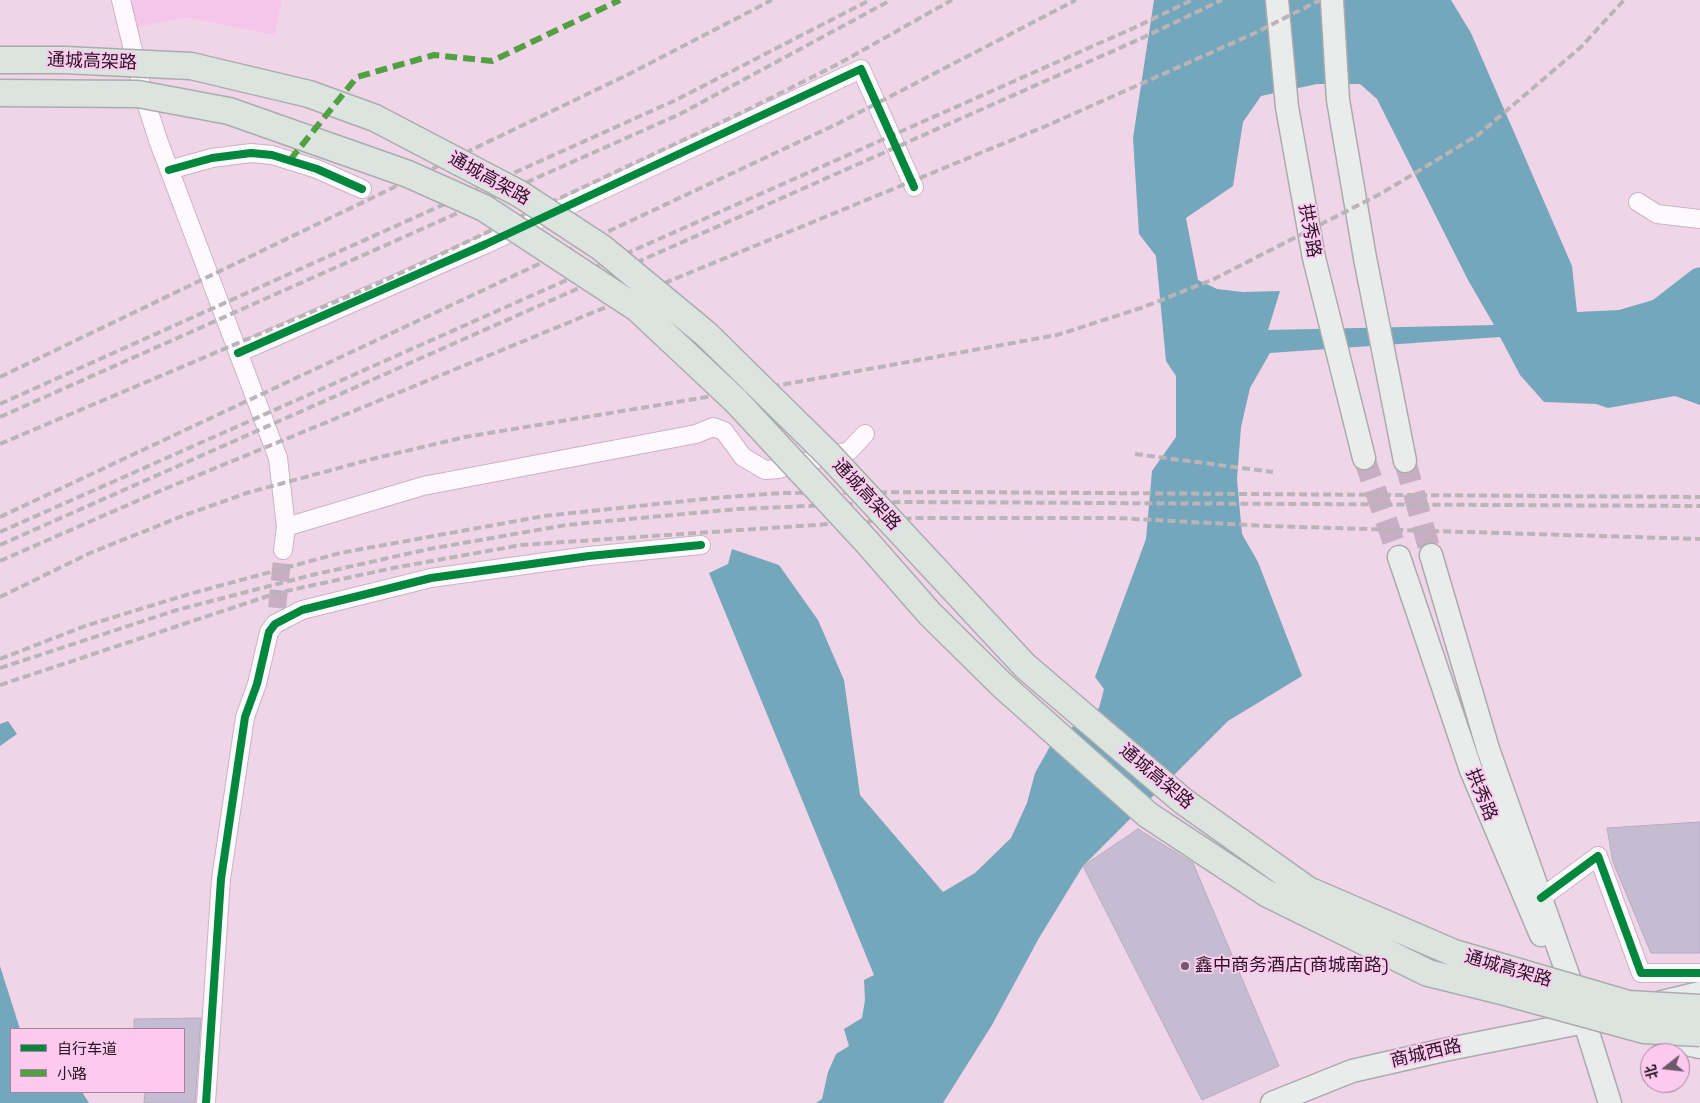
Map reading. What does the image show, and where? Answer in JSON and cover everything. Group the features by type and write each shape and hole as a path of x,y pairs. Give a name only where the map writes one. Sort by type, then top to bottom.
{"highway":[{"name":"通城高架路","path":"0,60 64,60 192,66 309,94 375,118 520,194 602,248 706,334 829,455 1025,666 1183,801 1308,890 1454,953 1628,1004 1700,1008"},
{"name":"通城高架路","path":"0,93 138,94 229,112 399,171 484,208 638,309 736,401 866,541 930,614 1002,685 1148,815 1266,893 1428,973 1644,1030 1700,1032"}],"main road":[{"name":"拱秀路","path":"1277,0 1287,107 1314,258 1364,458"},
{"path":"1332,0 1338,100 1365,258 1405,461"},
{"name":"拱秀路","path":"1432,555 1488,749 1585,1023 1610,1103"},
{"name":"拱秀路","path":"1399,557 1470,770 1528,910 1585,1023"},
{"name":"商城西路","path":"1272,1103 1352,1072 1444,1050 1585,1023 1700,993"},
{"name":"商城西路","path":"1585,1023 1700,1047"}],"street":[{"path":"121,0 144,96 169,170 278,458 286,526 283,550"},
{"path":"238,353 486,244 861,68 914,187"},
{"path":"169,170 212,158 251,153 272,154 317,169 362,188"},
{"path":"1638,202 1657,214 1700,219"},
{"path":"286,526 423,486 696,434 713,427 724,431 743,457 765,470 778,469 849,451 865,434"},
{"path":"206,1103 221,879 245,717 257,684 269,632 276,616 431,578 589,556 701,545"},
{"path":"1541,898 1598,856 1641,973 1700,973"}],"shaded area":[{"path":"121,0 282,0 275,35 185,17 127,29"}],"water":[{"path":"1154,0 1451,0 1471,33 1572,266 1577,312 1619,310 1653,300 1693,269 1700,267 1700,405 1675,396 1608,408 1596,404 1544,402 1520,375 1500,337 1270,353 1250,388 1241,427 1237,479 1242,534 1258,562 1302,676 1228,721 1083,866 1039,938 992,1025 943,1103 816,1103 822,1099 828,1072 836,1054 849,1046 844,1029 862,1018 865,1000 864,980 874,975 709,573 728,564 732,549 779,565 818,620 844,680 860,795 943,892 975,873 1011,838 1027,803 1035,773 1053,741 1099,708 1104,689 1095,677 1146,539 1152,471 1176,437 1176,376 1166,361 1156,256 1139,234 1133,138","holes":["1317,84 1360,84 1377,99 1468,280 1494,325 1268,330 1280,291 1243,292 1217,289 1198,280 1186,218 1233,186 1243,122 1261,96"]},
{"path":"8,721 17,734 0,746 0,724"},
{"path":"0,966 20,1028 10,1028 10,1093 83,1093 89,1103 0,1103"}],"building":[{"path":"1700,822 1700,953 1651,953 1613,862 1607,828"},
{"name":"鑫中商务酒店(商城南路)","path":"1138,829 1193,863 1279,1066 1202,1100 1083,866"},
{"path":"201,1018 195,1103 144,1103 145,1093 185,1093 185,1028 134,1028 134,1019"}],"tunnel":[{"path":"1364,458 1399,557"},
{"path":"1405,461 1431,555"},
{"path":"277,608 283,550"}],"railway":[{"path":"0,377 629,74 772,0"},
{"path":"0,404 676,100 870,0"},
{"path":"0,417 680,114 891,0"},
{"path":"0,444 375,285 741,113 840,63 952,0"},
{"path":"0,517 837,124 1076,0"},
{"path":"0,532 1138,26 1192,0"},
{"path":"0,545 1140,39 1222,0"},
{"path":"0,561 162,490 1046,126 1255,33 1320,0"},
{"path":"0,597 90,553 185,515 250,492 376,458 465,437 786,384 1057,335 1141,308 1214,279 1382,193 1478,135 1581,47 1624,0"},
{"path":"1135,454 1273,472"},
{"path":"0,659 85,626 186,595 340,553 544,516 714,498 782,493 948,492 1700,497"},
{"path":"0,668 177,610 312,575 429,549 566,525 737,509 901,502 1700,506"},
{"path":"0,685 277,593 393,568 521,545 917,518 1117,518 1267,526 1700,539"}],"marked path":[{"path":"290,160 357,77 434,55 492,61 620,0"}],"cycle path":[{"path":"238,353 486,244 861,69 914,187"},
{"path":"169,170 212,158 251,153 272,155 317,169 362,189"},
{"path":"206,1103 221,879 245,717 257,684 269,632 275,624 302,610 431,578 589,556 701,545"},
{"path":"1541,898 1598,856 1641,973 1700,973"}],"place":[{"name":"鑫中商务酒店(商城南路)","path":"1185,966"}]}
